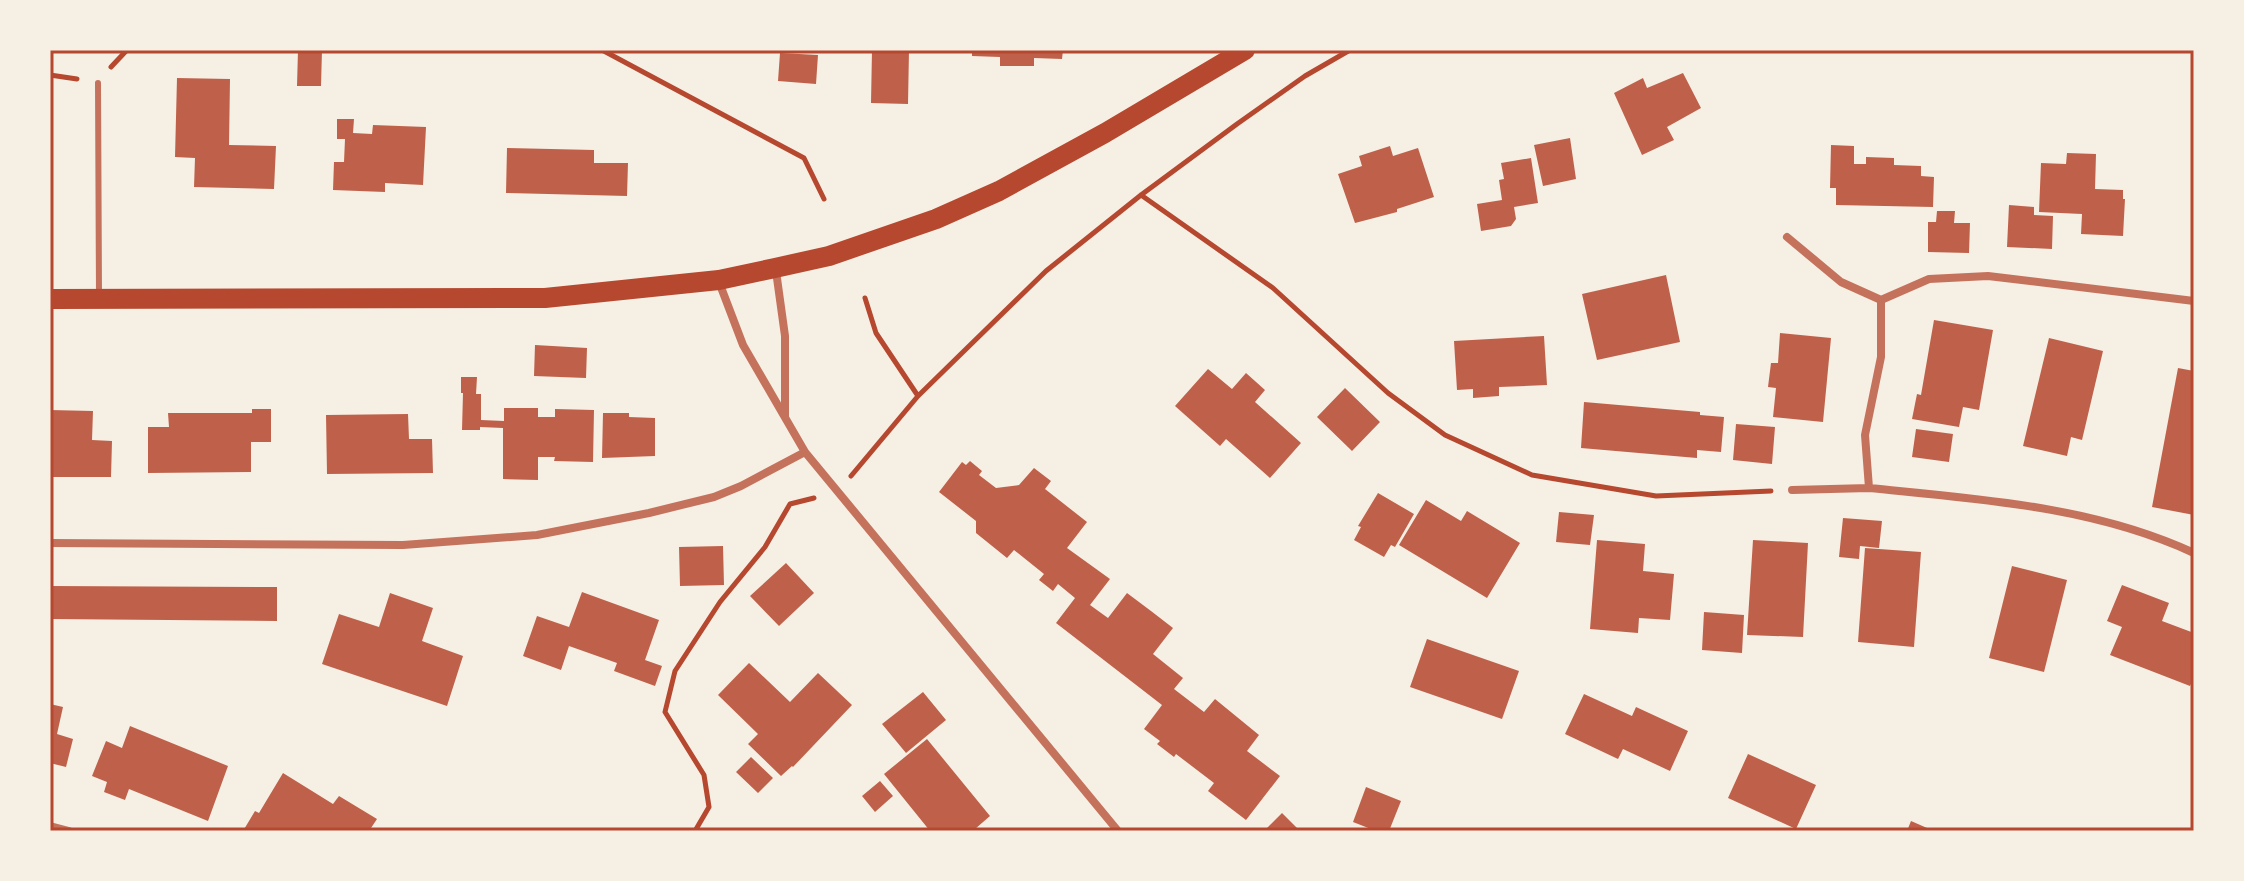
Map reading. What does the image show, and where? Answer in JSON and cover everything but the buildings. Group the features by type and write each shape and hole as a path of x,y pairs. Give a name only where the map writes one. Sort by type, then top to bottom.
{"main road":[{"path":"50,299 545,298 719,280 829,256 936,219 999,191 1245,50"}],"street":[{"path":"1787,237 1841,282 1881,300 1929,279 1988,276 2194,301"},
{"path":"775,268 785,336 785,417"},
{"path":"719,280 743,345 805,452 1118,831"},
{"path":"1869,488 1865,435 1881,357 1881,300"},
{"path":"50,543 403,545 537,535 714,497 805,452"},
{"path":"1792,490 1869,488 1986,500 2098,518 2160,537 2194,553"},
{"path":"50,826 69,831"}],"lane":[{"path":"98,83 99,299"}],"path":[{"path":"602,50 804,158 824,199"},
{"path":"695,831 709,807 704,775 665,712 675,671 720,602 765,547 790,504 837,492 918,396 1046,271 1141,195 1305,76 1350,50"},
{"path":"1141,195 1273,288 1388,393 1445,435 1532,475 1656,496 1792,490"},
{"path":"865,298 876,333 918,396"}]}
